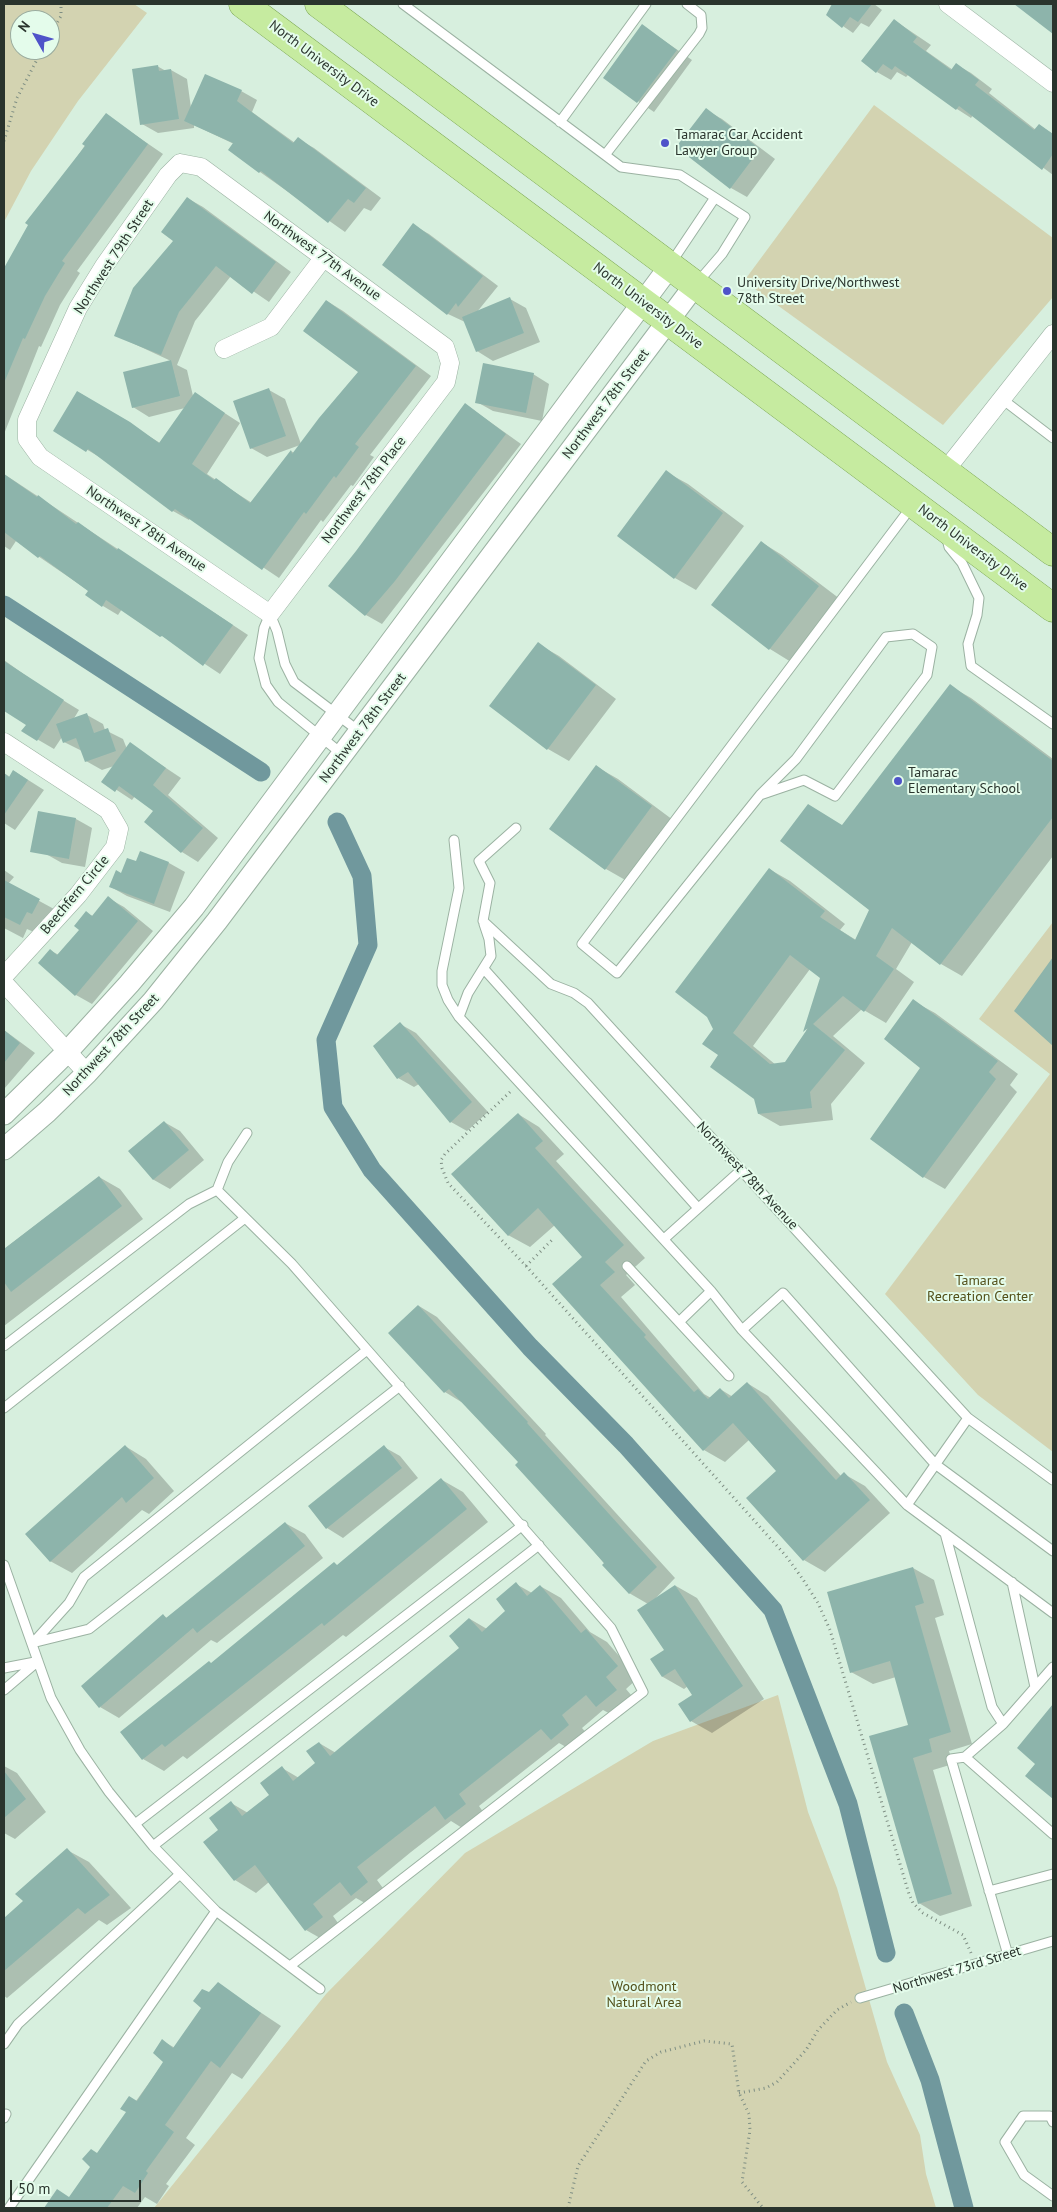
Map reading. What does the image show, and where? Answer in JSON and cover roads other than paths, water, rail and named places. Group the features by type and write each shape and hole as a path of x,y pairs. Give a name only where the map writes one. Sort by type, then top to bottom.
{"main road":[{"name":"North University Drive","path":"243,4 1050,604"},
{"path":"318,4 1053,552"}],"street":[{"path":"948,4 1053,83"},
{"name":"Northwest 77th Avenue","path":"180,164 201,167 445,347 450,364"},
{"name":"Northwest 79th Street","path":"27,440 27,420 78,308 104,266 163,183 180,164"},
{"path":"224,349 271,327 324,258"},
{"name":"Northwest 78th Street","path":"4,1114 68,1052 194,907 670,266"},
{"name":"Northwest 78th Street","path":"4,1149 47,1112 87,1073 153,1001 194,950 343,755 695,285"},
{"path":"945,471 1053,334"},
{"name":"Northwest 78th Place","path":"270,614 446,382 450,364"},
{"name":"Northwest 78th Avenue","path":"27,440 40,457 270,614"},
{"name":"Beechfern Circle","path":"4,742 108,810 119,829 115,847 78,895 4,976"},
{"path":"4,982 87,1073"}],"lane":[{"path":"403,4 621,167 680,175 703,189 714,199 745,217 722,254 695,285"},
{"path":"560,122 646,4"},
{"path":"605,155 699,34 701,15 688,4"},
{"path":"670,266 714,199"},
{"path":"1002,399 1053,438"},
{"path":"760,795 804,780 835,796 927,675 932,647 913,634 886,637 796,759 760,795 617,973 582,944 914,504"},
{"path":"944,527 950,547 962,563 979,598 978,615 968,644 971,666 1053,724"},
{"path":"270,614 277,631 285,664 294,682 360,732"},
{"path":"270,614 264,628 259,658 266,685 278,702 343,755"},
{"path":"460,1017 468,993 491,956 490,939 483,921 490,884 479,861 516,828"},
{"path":"454,840 459,888 442,971 442,985 448,1000 460,1017 711,1291 742,1330 907,1505 1053,1613"},
{"name":"Northwest 78th Avenue","path":"483,921 551,984 574,994 588,1003 968,1418 1053,1480"},
{"path":"484,969 698,1208"},
{"path":"4,1346 189,1204 218,1190 228,1162 248,1133"},
{"path":"664,1239 741,1170"},
{"path":"218,1190 292,1264 523,1525 611,1628 643,1692 290,1966"},
{"path":"4,1408 245,1218"},
{"path":"627,1266 729,1376"},
{"path":"678,1322 711,1291"},
{"path":"742,1330 783,1292 934,1464 1053,1551"},
{"path":"32,1644 69,1603 84,1577 367,1350"},
{"path":"32,1644 89,1629 400,1386"},
{"path":"907,1505 968,1418"},
{"path":"135,1824 523,1525"},
{"path":"945,1533 992,1707 1003,1724"},
{"path":"153,1846 539,1544"},
{"path":"4,1565 51,1698 80,1750 110,1792 153,1846 216,1911 320,1989"},
{"path":"1012,1582 1036,1687"},
{"path":"4,1668 38,1661"},
{"path":"4,1690 38,1661"},
{"path":"1008,1955 951,1759 965,1758 1003,1724 1053,1666"},
{"path":"965,1758 1053,1834"},
{"path":"4,2044 18,2024 180,1874"},
{"path":"990,1891 1053,1874"},
{"path":"9,2208 216,1911"},
{"name":"Northwest 73rd Street","path":"860,1998 1053,1941"},
{"path":"1053,2122 1050,2116 1023,2116 1005,2142 1024,2174 1053,2196"}],"waterway":[{"path":"4,605 261,772"},
{"path":"337,822 362,876 368,945 326,1040 333,1107 372,1170 530,1347 626,1445 773,1610 848,1804 886,1953"},
{"path":"904,2013 930,2080 964,2208"}],"place":[{"name":"Tamarac Car Accident Lawyer Group","path":"665,143"},
{"name":"University Drive/Northwest 78th Street","path":"727,291"},
{"name":"Tamarac Elementary School","path":"898,781"}],"park label":[{"name":"Tamarac Recreation Center","path":"980,1289"},
{"name":"Woodmont Natural Area","path":"644,1995"}]}
